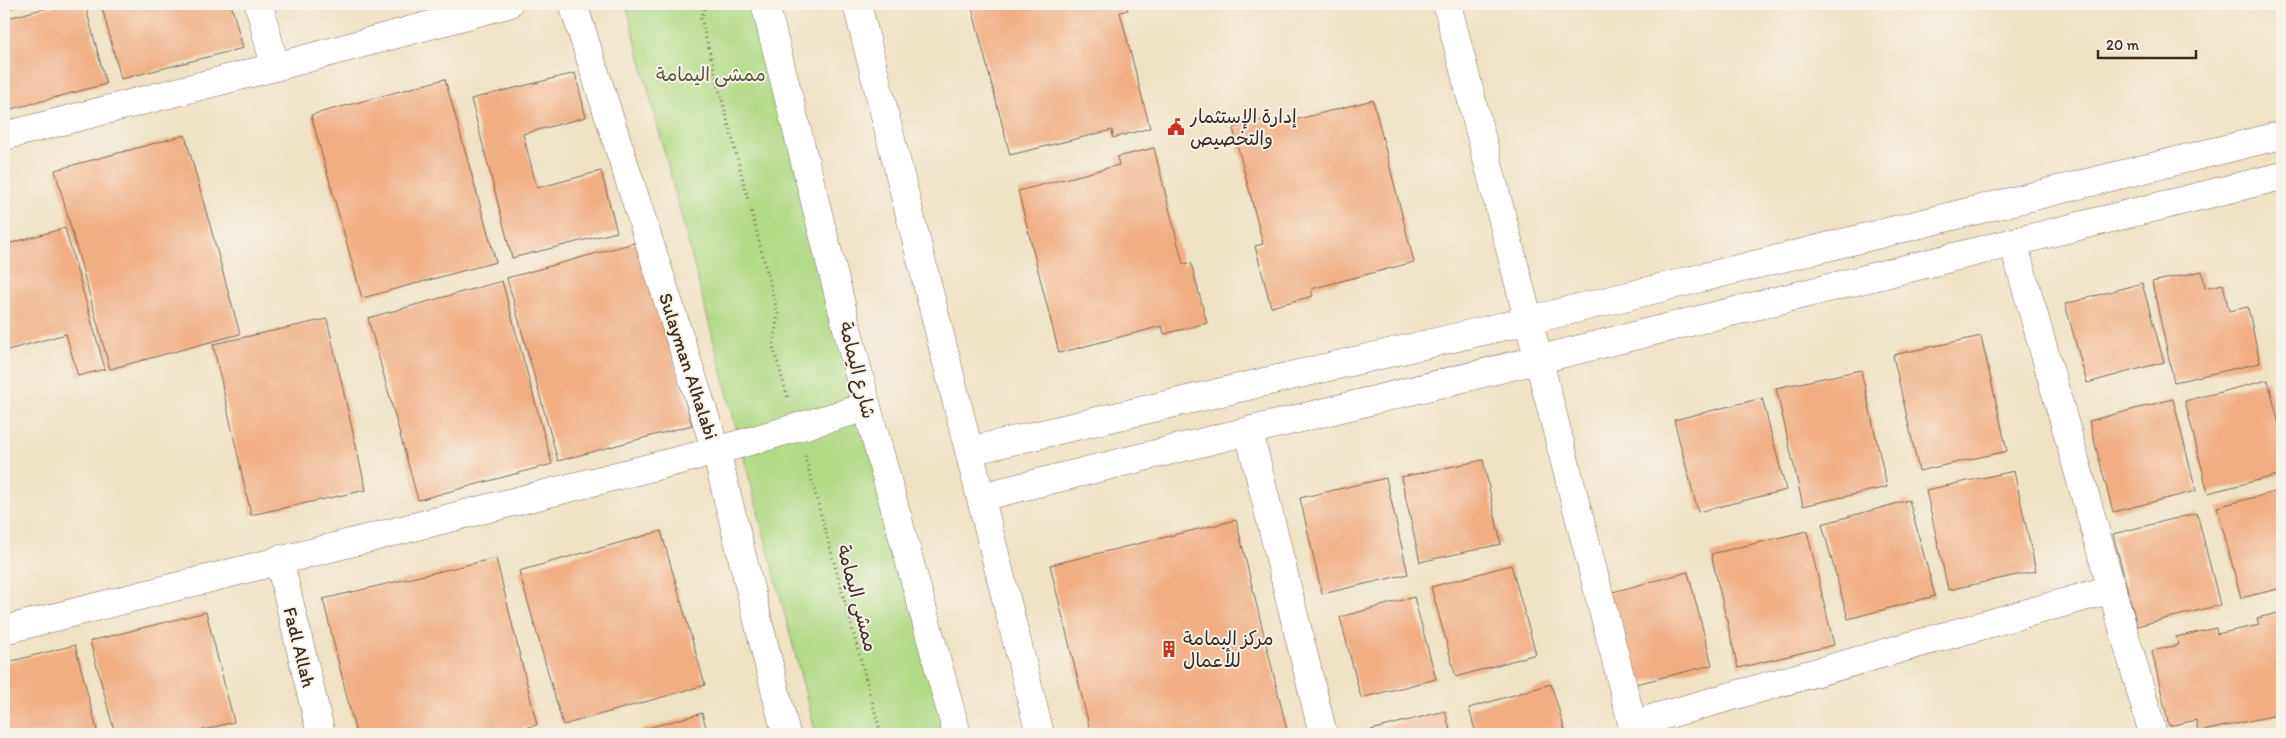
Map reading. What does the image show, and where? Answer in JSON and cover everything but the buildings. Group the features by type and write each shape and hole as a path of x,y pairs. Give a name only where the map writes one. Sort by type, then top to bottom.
{"street":[{"path":"259,4 275,67"},
{"path":"4,136 275,67 508,4"},
{"name":"Sulayman Alhalabi","path":"573,4 716,451 786,734"},
{"name":"شارع اليمامة","path":"765,4 867,407 957,734"},
{"path":"857,4 1040,734"},
{"path":"1447,4 1634,729 2112,589"},
{"path":"969,450 1530,320 2282,135"},
{"path":"981,497 2282,176"},
{"path":"2013,242 2153,734"},
{"path":"4,630 716,451 867,407"},
{"path":"1249,432 1324,734"},
{"name":"Fadl Allah","path":"279,560 321,734"}],"path":[{"path":"706,4 702,18 778,314 773,347 786,394"},
{"name":"ممشى اليمامة","path":"808,469 881,734"}],"green space":[{"name":"ممشى اليمامة","path":"626,4 760,4 947,734 816,734"}],"place":[{"name":"إدارة الإستثمار والتخصيص","path":"1176,127"},
{"name":"مركز اليمامة للأعمال","path":"1169,649"}]}
